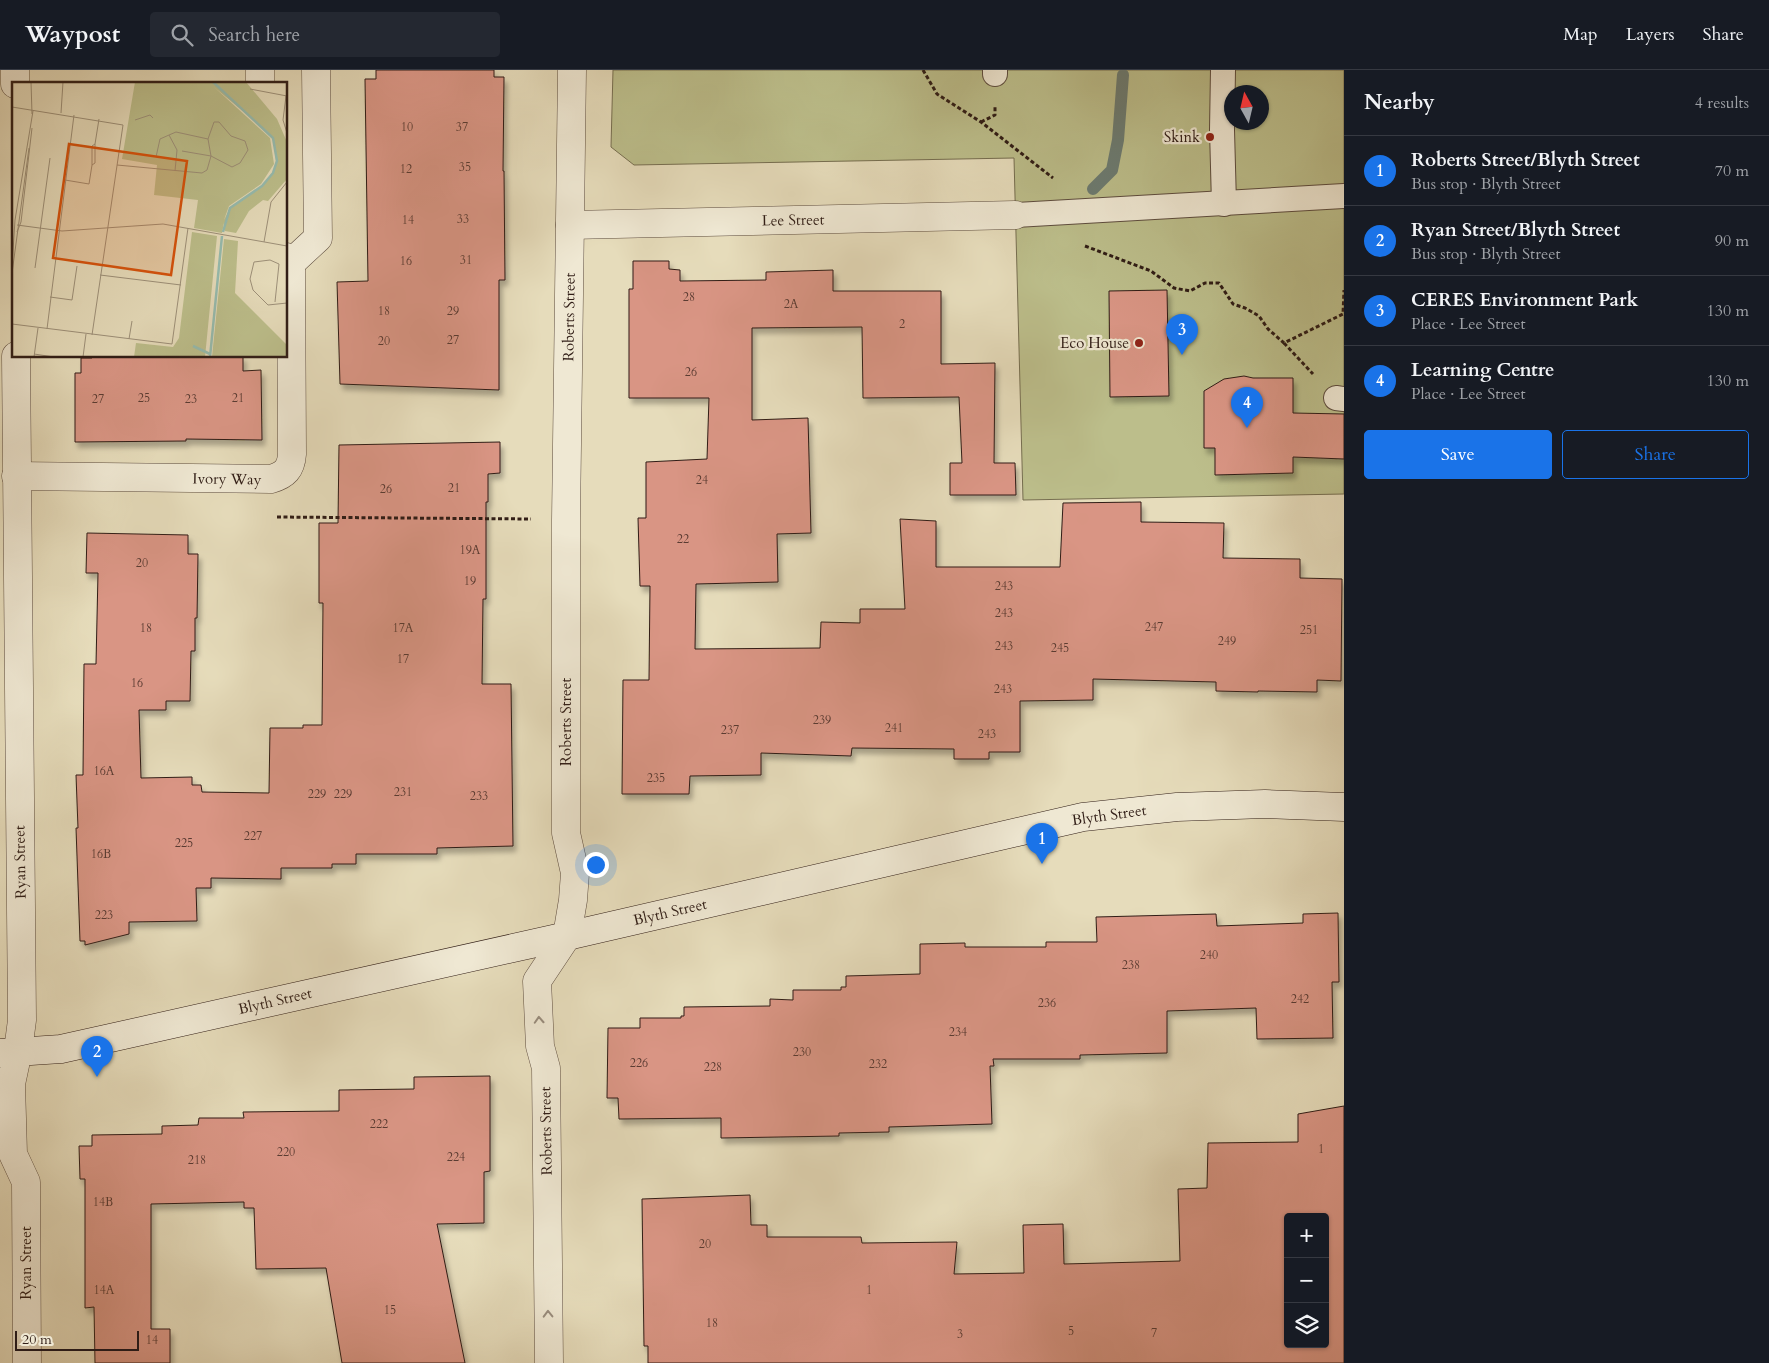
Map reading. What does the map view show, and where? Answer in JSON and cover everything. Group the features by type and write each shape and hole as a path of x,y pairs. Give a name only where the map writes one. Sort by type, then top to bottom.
{"street":[{"name":"Ivory Way","path":"16,476 271,479 281,476 291,465 289,260 318,238 316,70"},
{"name":"Roberts Street","path":"549,1363 546,1068 540,1046 537,981 567,936 575,873 566,833 566,520 572,70"},
{"name":"Lee Street","path":"570,224 1015,216"},
{"name":"Ryan Street","path":"16,358 22,1020 9,1052 13,1154 26,1182 27,1363"},
{"name":"Blyth Street","path":"9,1052 61,1049 567,936 1083,817 1177,807 1265,804 1344,807"}],"lane":[{"path":"1223,70 1224,204"},
{"path":"1015,216 1344,196"}],"path":[{"path":"923,70 936,94 981,122 1067,189 1077,212 1078,244 1151,271 1174,288 1190,291 1205,283 1219,284 1232,304 1245,308 1259,316 1268,329 1340,398"},
{"path":"1284,343 1343,314 1344,290"},
{"path":"276,516 566,520"}],"green space":[{"path":"613,70 1344,70 1344,494 1023,500 1014,158 634,165 611,147"}],"building":[{"path":"376,70 494,70 494,77 504,77 505,280 499,280 499,390 340,384 337,282 368,281 365,79 376,79"},
{"path":"633,261 669,261 669,269 680,270 680,281 766,280 766,272 833,270 833,291 941,291 941,364 995,363 994,463 1015,463 1016,495 950,495 950,463 962,463 959,397 863,398 862,327 752,328 752,420 808,418 811,533 777,534 778,582 696,584 695,649 820,648 821,622 860,623 860,609 905,609 900,519 936,521 936,567 1060,567 1063,503 1141,502 1141,522 1224,523 1223,558 1300,559 1300,578 1342,579 1341,681 1317,680 1317,692 1258,692 1216,691 1216,682 1093,679 1093,700 1020,701 1020,752 989,752 989,759 954,759 954,749 852,748 851,756 761,753 761,775 690,776 689,794 622,794 623,680 649,680 650,586 640,586 638,518 646,518 646,462 707,459 709,398 629,398 629,289 633,289"},
{"name":"Eco House","path":"1167,290 1169,396 1110,397 1109,291"},
{"path":"81,358 243,358 243,371 261,370 262,440 186,439 186,441 75,442 75,373 81,373"},
{"path":"1244,376 1253,378 1293,378 1293,413 1344,414 1344,459 1293,457 1293,473 1215,475 1215,448 1204,448 1204,391 1224,379"},
{"path":"500,442 500,473 488,474 488,502 486,502 486,599 483,599 482,684 511,684 513,846 437,848 437,854 356,854 356,864 332,864 332,868 281,868 281,879 211,878 211,888 196,888 197,921 129,922 129,934 85,945 85,941 80,941 76,775 83,775 84,664 96,664 98,573 86,573 87,533 188,535 188,554 198,554 197,618 195,618 195,651 191,651 190,701 166,701 166,710 139,710 141,778 192,777 192,785 201,785 202,792 269,793 270,728 303,728 303,725 322,725 323,603 319,603 319,523 338,523 339,445"},
{"path":"1338,913 1339,982 1332,982 1333,1038 1257,1039 1256,1008 1167,1011 1167,1053 1080,1055 1080,1059 993,1059 994,1066 990,1066 992,1124 889,1127 889,1132 839,1133 839,1136 721,1138 721,1118 619,1119 618,1098 607,1098 608,1028 640,1028 640,1018 681,1018 681,1016 684,1016 684,1007 770,1006 770,999 793,1000 793,990 841,990 841,987 846,987 846,976 920,974 920,944 965,943 965,947 1046,947 1046,942 1097,942 1096,917 1216,914 1217,926 1303,923 1303,914"},
{"path":"490,1076 490,1171 484,1172 484,1223 437,1224 465,1363 342,1363 326,1268 256,1269 254,1208 244,1208 244,1202 151,1204 151,1329 170,1329 170,1363 95,1363 94,1307 85,1308 85,1179 80,1179 79,1146 92,1146 92,1135 162,1134 162,1126 198,1125 199,1118 244,1118 243,1112 339,1111 339,1090 414,1089 414,1077"},
{"path":"1344,1106 1344,1363 648,1363 648,1346 644,1346 642,1199 750,1195 751,1225 767,1225 767,1237 861,1237 862,1243 957,1242 954,1274 1024,1273 1023,1225 1063,1224 1064,1264 1180,1261 1178,1189 1207,1188 1208,1143 1298,1142 1298,1114"}],"waterway":[{"path":"1093,189 1112,170 1118,140 1123,75"}],"place":[{"name":"Skink","path":"1210,137"},
{"name":"Eco House","path":"1139,343"},
{"name":"CERES Environment Park","path":"1182,355"},
{"name":"Learning Centre","path":"1247,428"},
{"name":"Roberts Street/Blyth Street","path":"1042,864"},
{"name":"Ryan Street/Blyth Street","path":"97,1077"}]}
